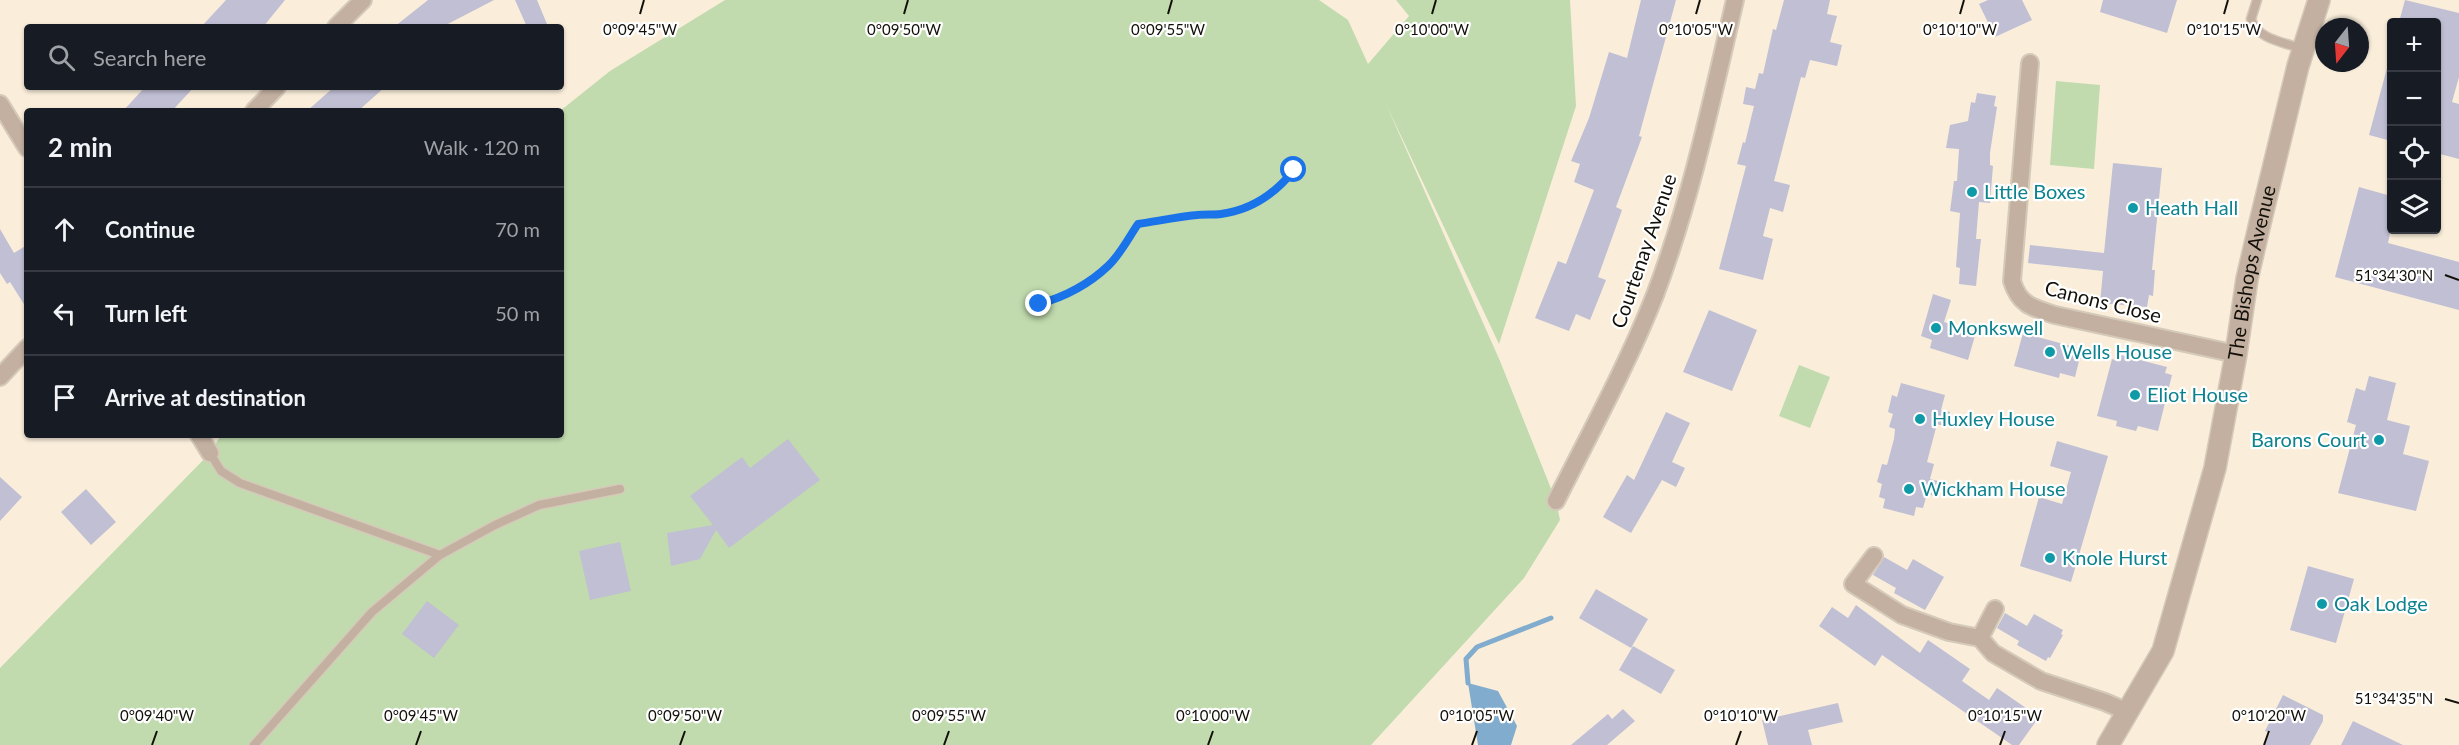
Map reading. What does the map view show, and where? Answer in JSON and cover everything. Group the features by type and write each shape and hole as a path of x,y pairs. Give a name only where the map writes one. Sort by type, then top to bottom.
{"street":[{"path":"339,24 363,0"},
{"name":"Courtenay Avenue","path":"1556,501 1630,355 1655,294 1680,222 1735,0"},
{"name":"The Bishops Avenue","path":"2108,745 2163,651 2215,468 2250,268 2303,49 2319,0"},
{"name":"Canons Close","path":"2030,63 2012,281 2015,292 2021,300 2033,308 2055,315 2236,354"},
{"path":"257,108 274,90"},
{"path":"0,104 24,143"},
{"path":"0,377 24,351"},
{"path":"201,438 210,453"},
{"path":"1874,556 1853,584 1902,615 1949,632 1980,638 1993,653 2041,681 2128,712"},
{"path":"1980,638 1995,609"}],"lane":[{"path":"2257,0 2251,19 2256,30 2270,38 2303,49"},
{"path":"210,453 221,471 240,483 440,555"},
{"path":"254,745 372,612 440,555 495,525 539,506 620,489"}],"path":[{"path":"1039,304 1084,284 1110,265 1138,224 1200,214 1221,214 1246,207 1280,189 1294,170"}],"green space":[{"path":"725,0 1319,0 1348,20 1368,64 1409,16 1396,0 1570,0 1576,106 1499,344 1386,104 1500,361 1556,501 1560,520 1524,578 1371,745 0,745 0,668 210,453 219,438 564,438 564,108 610,71"},
{"path":"2056,81 2100,85 2094,169 2050,165"},
{"path":"1799,365 1830,377 1810,428 1779,416"}],"water":[{"path":"1468,683 1498,691 1517,726 1511,745 1478,745"}],"building":[{"path":"226,0 285,0 265,24 204,24"},
{"path":"428,0 494,0 448,24 398,24"},
{"path":"515,0 537,0 547,24 526,24"},
{"path":"1641,0 1676,0 1639,136 1642,137 1616,207 1622,210 1598,277 1606,280 1590,320 1576,314 1569,331 1535,318 1558,261 1566,264 1594,190 1574,182 1580,164 1571,161 1589,118 1609,52 1627,58"},
{"path":"1784,0 1830,0 1827,14 1837,16 1830,42 1842,45 1837,66 1810,60 1805,78 1801,77 1774,181 1790,185 1783,212 1770,208 1763,236 1773,239 1763,280 1719,269 1746,166 1737,164 1754,106 1743,104 1746,87 1755,89 1759,73 1763,74 1773,29 1776,30"},
{"path":"1988,0 2022,0 2032,20 1995,37 1979,4"},
{"path":"2103,0 2177,0 2167,33 2100,12"},
{"path":"2405,0 2459,13 2459,77 2452,102 2459,104 2459,159 2441,154 2441,18 2400,18"},
{"path":"2387,68 2387,140 2369,135"},
{"path":"142,90 191,90 175,108 126,108"},
{"path":"331,90 382,90 361,108 310,108"},
{"path":"1977,93 1996,96 1994,106 1997,107 1990,153 1990,165 1993,166 1990,203 1979,202 1976,239 1981,239 1976,286 1959,284 1960,268 1956,267 1960,213 1950,211 1954,181 1957,181 1959,149 1946,148 1950,125 1968,121 1971,102 1975,103"},
{"name":"Heath Hall","path":"2113,163 2162,168 2152,270 2155,270 2153,296 2149,295 2147,307 2100,303 2103,271 2028,263 2030,245 2104,253"},
{"path":"2359,187 2387,195 2387,234 2390,234 2388,243 2459,262 2459,310 2335,277"},
{"path":"0,229 14,253 24,247 24,304 10,282 7,284 0,273"},
{"name":"Monkswell","path":"1933,294 1951,300 1944,322 1976,332 1968,360 1930,348 1932,340 1921,336"},
{"path":"1709,310 1757,330 1732,391 1683,372"},
{"name":"Wells House","path":"2023,333 2082,349 2083,356 2079,361 2075,377 2060,373 2059,378 2014,366"},
{"name":"Eliot House","path":"2121,355 2167,367 2165,373 2172,375 2158,431 2138,426 2136,431 2116,426 2117,421 2097,416 2112,359 2119,361"},
{"name":"Barons Court","path":"2369,376 2396,383 2387,420 2410,426 2403,454 2429,461 2416,511 2338,493 2356,425 2347,422 2356,388 2365,391"},
{"path":"1901,383 1945,395 1941,410 1950,412 1946,427 1937,424 1927,462 1934,464 1930,479 1938,481 1934,496 1927,494 1923,508 1916,507 1914,516 1883,508 1885,499 1879,497 1882,484 1877,482 1882,464 1887,465 1894,439 1895,429 1889,427 1893,414 1888,412 1892,395 1897,397"},
{"path":"1666,412 1690,423 1672,462 1685,468 1676,487 1662,480 1631,533 1603,517 1627,475 1634,480"},
{"path":"788,439 820,480 729,548 716,530 700,559 671,566 667,533 713,525 690,496 742,457 750,468"},
{"path":"2057,441 2108,456 2071,582 2020,566 2039,497 2062,504 2071,472 2050,466"},
{"path":"0,477 22,497 0,521"},
{"path":"86,489 116,522 91,545 61,512"},
{"path":"620,542 631,591 590,600 579,551"},
{"path":"1884,557 1907,570 1913,559 1944,577 1925,610 1894,593 1896,588 1873,575"},
{"name":"Oak Lodge","path":"2308,566 2354,579 2336,643 2290,630"},
{"path":"1596,589 1648,619 1631,648 1579,618"},
{"path":"427,601 459,625 434,658 402,634"},
{"path":"1856,605 1920,653 1928,640 1970,669 1962,681 1989,700 1997,688 2039,717 2019,745 2012,745 1882,655 1875,666 1819,626 1832,607 1848,618"},
{"path":"2005,613 2027,626 2034,614 2063,630 2061,634 2063,635 2050,658 2048,657 2046,661 2017,645 2019,641 1997,628"},
{"path":"1633,646 1675,670 1661,694 1619,670"},
{"path":"2283,695 2323,715 2323,721 2310,745 2264,745 2270,733 2265,731"},
{"path":"1838,703 1843,722 1808,730 1812,745 1768,745 1762,720"},
{"path":"1623,709 1635,721 1607,745 1571,745 1608,714 1612,719"},
{"path":"2353,721 2403,745 2341,745"}],"waterway":[{"path":"1468,683 1466,659 1477,647 1551,618"}],"place":[{"name":"Little Boxes","path":"1972,192"},
{"name":"Heath Hall","path":"2133,208"},
{"name":"Monkswell","path":"1936,328"},
{"name":"Wells House","path":"2050,352"},
{"name":"Eliot House","path":"2135,395"},
{"name":"Huxley House","path":"1920,419"},
{"name":"Barons Court","path":"2379,440"},
{"name":"Wickham House","path":"1909,489"},
{"name":"Knole Hurst","path":"2050,558"},
{"name":"Oak Lodge","path":"2322,604"}],"route":[{"path":"1039,304 1084,284 1110,265 1138,224 1200,214 1221,214 1246,207 1280,189 1294,170"}]}
